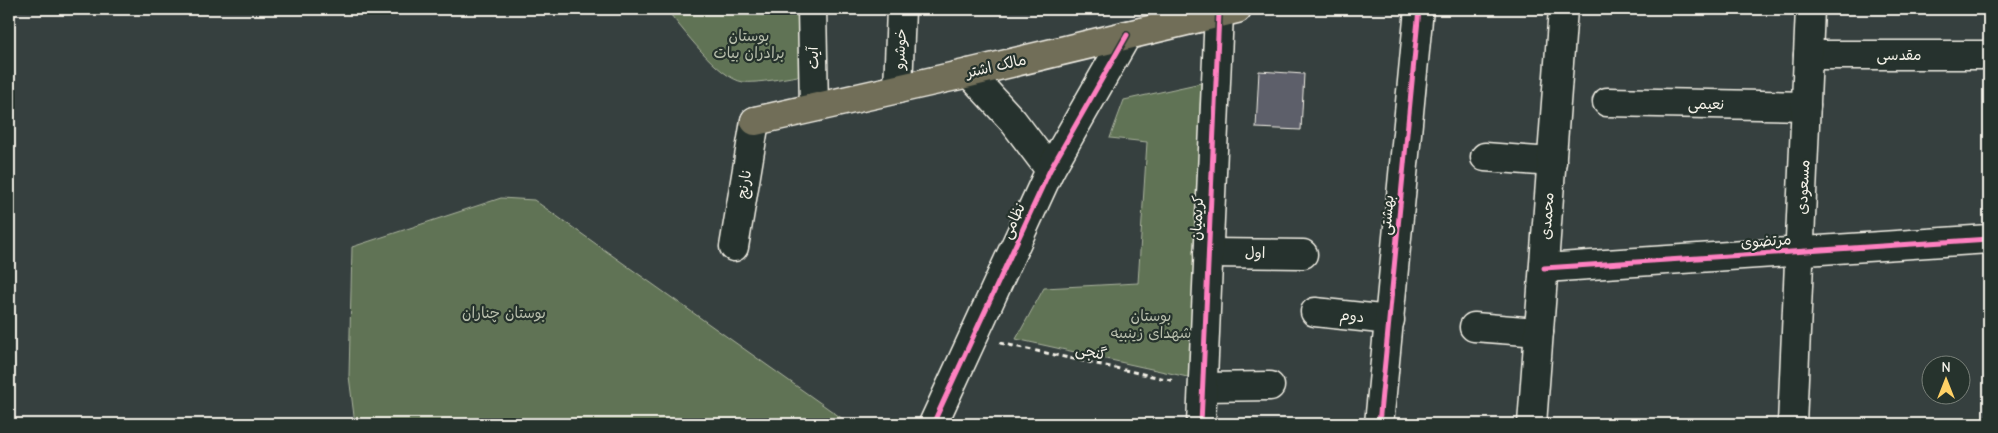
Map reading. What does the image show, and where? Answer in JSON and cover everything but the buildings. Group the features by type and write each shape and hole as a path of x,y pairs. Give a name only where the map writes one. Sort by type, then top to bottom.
{"main road":[{"name":"مالک اشتر","path":"755,120 969,73 1228,11"}],"street":[{"name":"آیت","path":"812,9 814,107"},
{"name":"خوشرو","path":"898,89 901,9"},
{"name":"بهشتی","path":"1379,424 1390,320 1415,150 1419,9"},
{"name":"محمدی","path":"1532,424 1563,9"},
{"name":"مسعودی","path":"1792,424 1810,9"},
{"name":"کریمیان","path":"1201,424 1208,253 1228,11"},
{"name":"نظامی","path":"933,424 1050,170 1127,35"},
{"name":"مقدسی","path":"1808,55 1989,55"},
{"path":"969,73 1013,122 1050,170"},
{"name":"نعیمی","path":"1607,102 1806,106"},
{"name":"نارنج","path":"734,247 755,120"},
{"path":"1485,157 1552,162"},
{"name":"مرتضوی","path":"1544,268 1989,239"},
{"name":"اول","path":"1208,253 1303,254"},
{"name":"دوم","path":"1315,312 1390,320"},
{"path":"1474,326 1539,332"},
{"path":"1203,387 1270,386"}],"green space":[{"name":"بوستان برادران بیات","path":"666,9 803,9 804,75 756,82 743,82 733,78 723,72 701,51"},
{"name":"بوستان شهدای زینبیه","path":"1201,83 1192,378 1016,339 1044,288 1138,283 1147,142 1110,138 1124,100"},
{"name":"بوستان چناران","path":"501,198 534,200 850,424 355,424 349,376 352,247"}],"cycle path":[{"path":"1379,424 1419,9"},
{"path":"1201,424 1219,13"},
{"path":"933,424 1050,170 1127,35"},
{"path":"1544,268 1989,239"}]}
